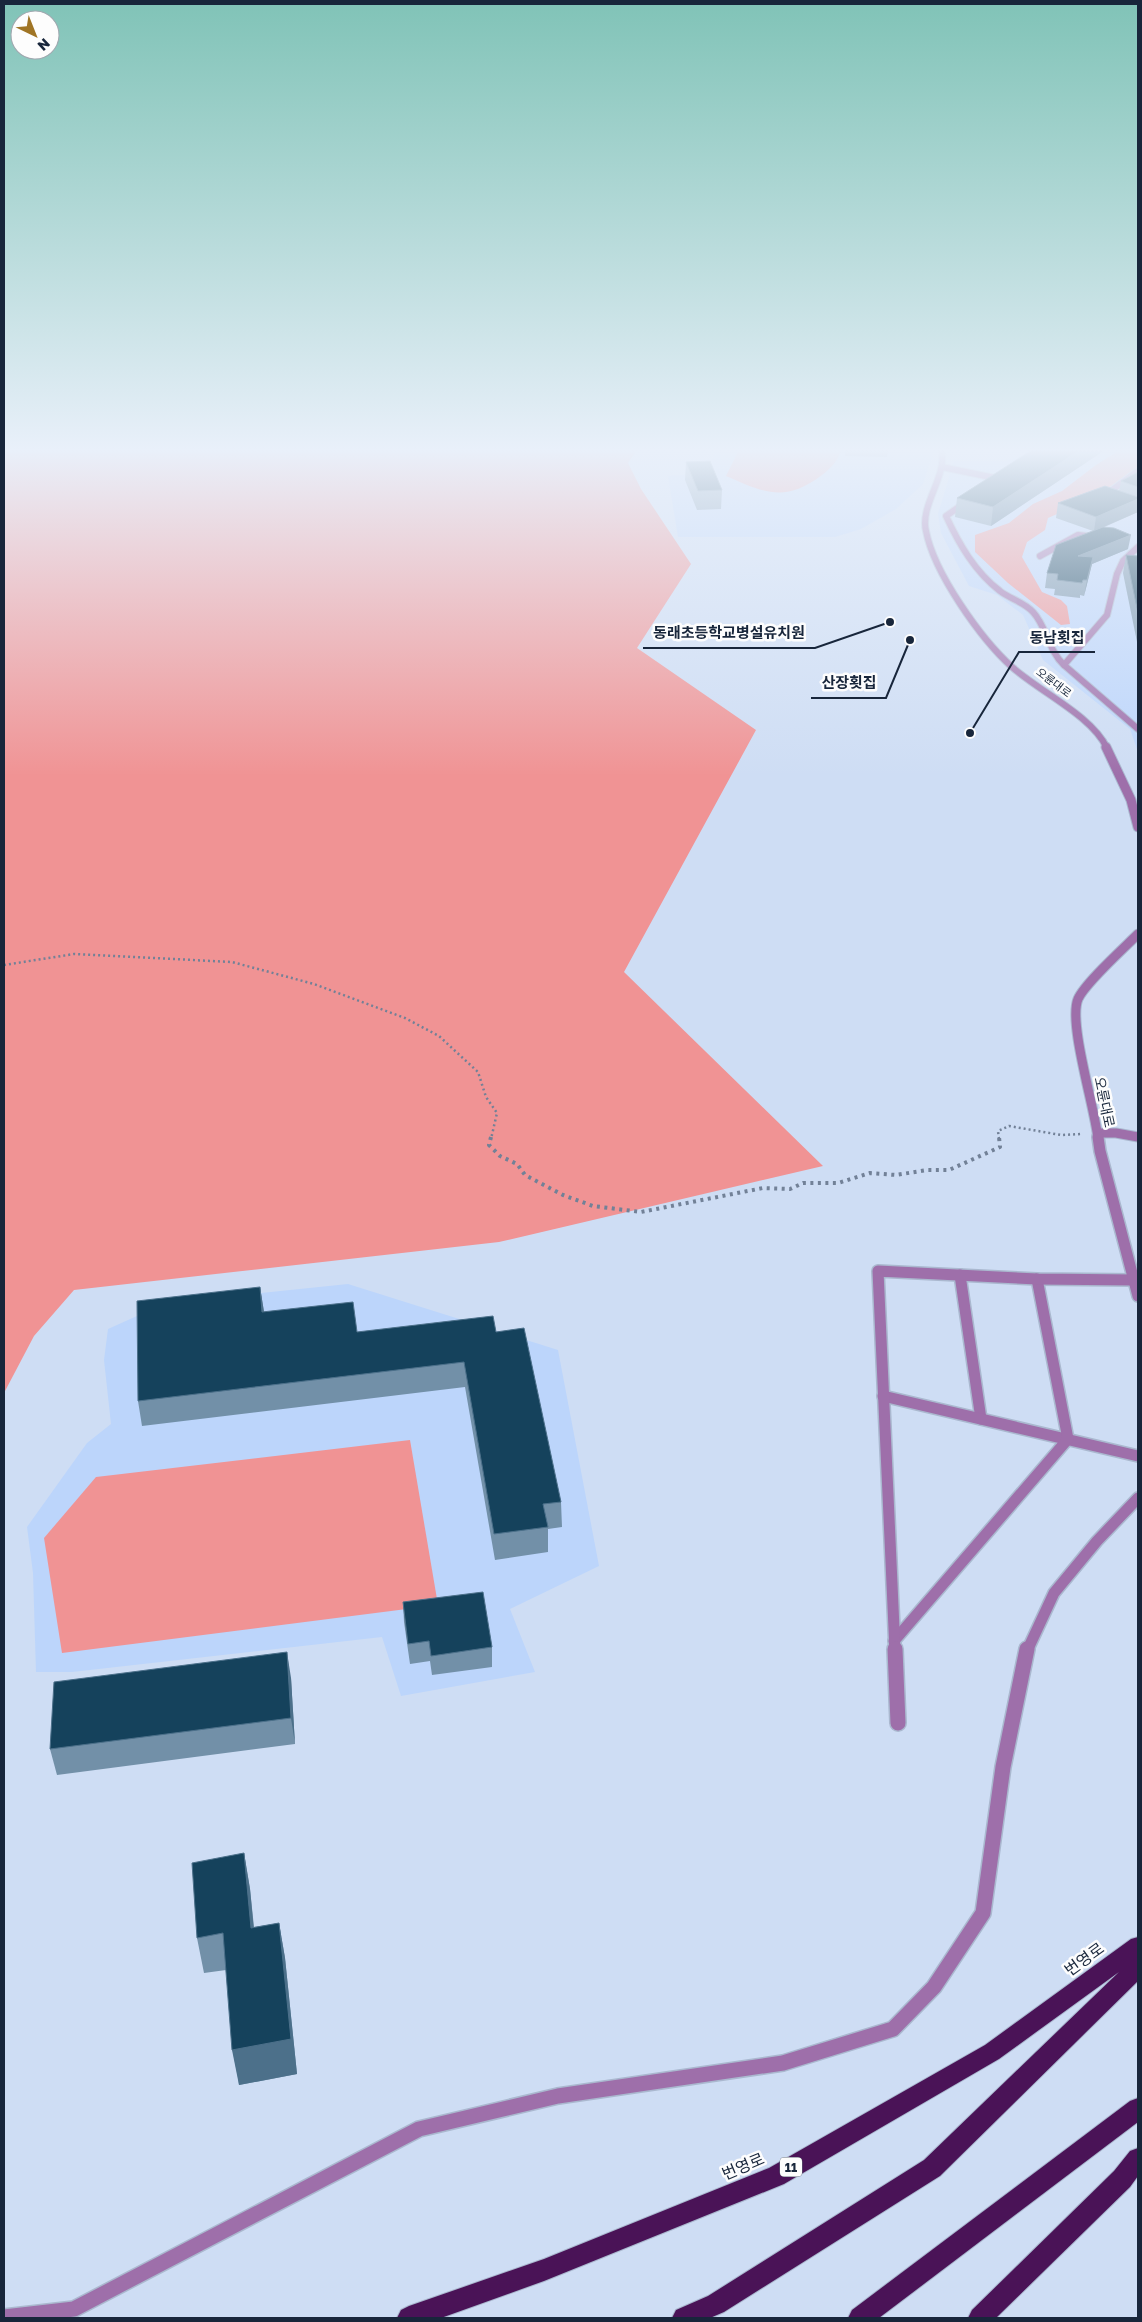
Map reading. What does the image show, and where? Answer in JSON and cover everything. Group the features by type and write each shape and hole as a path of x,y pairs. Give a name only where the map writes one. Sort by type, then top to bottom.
{"highway":[{"name":"번영로","path":"409,2318 544,2270 776,2176 992,2052 1138,1946"},
{"path":"684,2318 716,2304 932,2168 1138,1967"},
{"path":"860,2318 1138,2109"},
{"path":"980,2318 1122,2179 1138,2159"}],"street":[{"name":"오륜대로","path":"934,558 969,617 1012,666 1077,715 1103,741 1131,800 1138,827"},
{"path":"969,558 999,590 1032,612 1055,658 1138,729"},
{"path":"1064,665 1107,615 1117,574 1126,558"},
{"name":"오륜대로","path":"1138,934 1096,976 1078,999 1076,1026 1098,1130 1100,1151 1138,1296"},
{"path":"1098,1130 1138,1137"},
{"path":"898,1723 882,1396 878,1271 1037,1279 1135,1280"},
{"path":"960,1275 981,1419"},
{"path":"1037,1279 1068,1439"},
{"path":"882,1396 1138,1456"},
{"path":"894,1641 1068,1439"},
{"path":"4,2317 74,2309 419,2129 558,2096 783,2063 893,2029 934,1987 983,1913 1003,1767 1026,1652 1054,1593 1097,1542 1138,1498"}],"path":[{"path":"4,965 74,954 232,962 314,984 405,1018 439,1036 478,1072 486,1097 496,1113 489,1145 500,1156 517,1164 525,1175 563,1195 593,1206 641,1212 763,1188 790,1189 803,1184 838,1183 870,1174 896,1175 927,1170 949,1170 1000,1147 998,1131 1009,1126 1060,1135 1084,1134 1098,1130"}],"shaded area":[{"path":"4,558 687,558 691,564 637,648 756,730 624,972 823,1166 499,1242 74,1290 34,1336 4,1393"},
{"path":"954,558 1138,558 1138,752 1130,729 1043,660 1023,615 997,595 969,586"},
{"path":"982,558 1023,558 1042,592 1061,600 1067,606 1070,624 1061,625 1008,583"},
{"path":"348,1284 558,1350 599,1566 510,1609 535,1672 401,1696 382,1637 72,1672 36,1672 33,1573 27,1527 87,1443 111,1424 104,1360 108,1329 166,1303"},
{"path":"410,1440 438,1605 62,1653 44,1538 96,1477"}],"building":[{"path":"1052,558 1093,558 1087,580 1083,580 1082,583 1057,580 1058,574 1047,573"},
{"path":"1127,558 1138,558 1138,613"},
{"path":"260,1287 262,1312 353,1302 357,1332 493,1316 496,1332 524,1328 561,1502 543,1504 548,1527 494,1534 464,1362 138,1401 137,1301"},
{"path":"483,1592 492,1647 431,1656 429,1641 408,1644 403,1602"},
{"path":"287,1652 291,1718 50,1749 54,1682"},
{"path":"244,1853 251,1928 279,1923 291,2039 232,2050 223,1933 197,1938 192,1863"}],"place":[{"name":"동래초등학교병설유치원","path":"890,622"},
{"name":"산장횟집","path":"910,640"},
{"name":"동남횟집","path":"970,733"}]}
